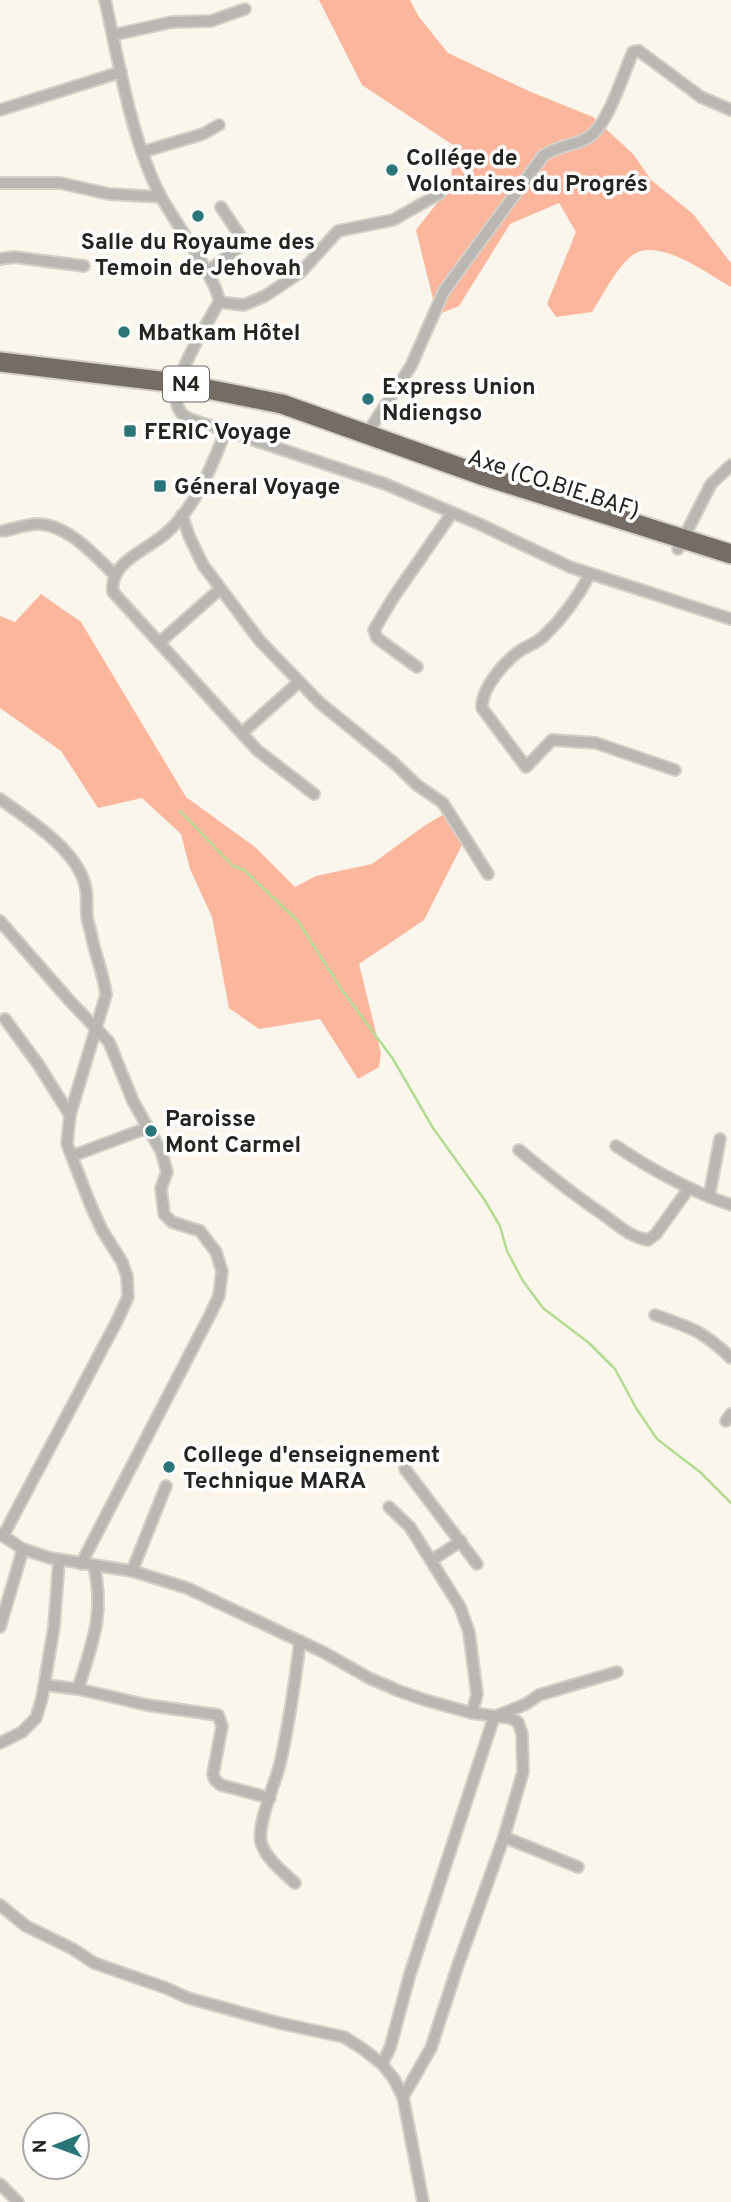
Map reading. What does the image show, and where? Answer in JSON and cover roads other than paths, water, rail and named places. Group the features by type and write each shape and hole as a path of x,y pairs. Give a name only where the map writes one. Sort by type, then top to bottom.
{"highway":[{"name":"N4","path":"0,362 177,388 251,409 322,424 364,440"},
{"name":"N4","path":"0,373 177,388"},
{"name":"Axe (CO.BIE.BAF)","path":"364,440 680,544 731,565"},
{"name":"Axe (CO.BIE.BAF)","path":"680,544 731,554"}],"street":[{"path":"105,0 142,152 161,197 207,272 219,302 177,388 179,410 186,416 385,484 590,574 731,619"},
{"path":"113,36 172,22 211,21 245,9"},
{"path":"364,440 411,366 444,291 543,156 553,149 586,139 597,129 633,52 639,51 701,97 731,110"},
{"path":"0,110 121,72"},
{"path":"142,152 203,134 219,125"},
{"path":"0,183 60,183 108,194 161,197"},
{"path":"219,302 244,305 265,296 301,272 338,231 393,220 439,194"},
{"path":"207,272 242,245 241,237 221,207"},
{"path":"0,259 14,257 84,266"},
{"path":"226,430 204,479 182,515 163,536 134,555 115,575 113,592 242,733 280,770 314,794"},
{"path":"680,544 711,484 731,465"},
{"path":"417,667 377,638 374,629 452,513"},
{"path":"182,515 195,550 219,590 260,641 299,682 345,723 417,785 443,803 488,874"},
{"path":"3,531 36,524 50,526 88,550 115,575"},
{"path":"590,574 570,607 544,636 521,650 495,676 482,698 482,708 526,767 552,740 596,743 675,770"},
{"path":"160,642 219,590"},
{"path":"242,733 299,682"},
{"path":"0,799 39,828 79,867 86,887 87,917 104,975 106,995 70,1115 67,1144 102,1230 122,1262 127,1276 128,1297 1,1535 23,1549 59,1560 132,1571 187,1588 399,1691 472,1713 510,1718 518,1722 522,1734 523,1772 504,1837 431,2048 403,2096"},
{"path":"0,921 109,1042 133,1101 161,1151 167,1172 161,1188 167,1218 200,1231 216,1252 222,1271 219,1296 191,1355 81,1564"},
{"path":"5,1019 70,1115"},
{"path":"72,1156 147,1128"},
{"path":"709,1197 720,1139"},
{"path":"616,1146 646,1167 731,1205"},
{"path":"519,1150 577,1198 622,1230 640,1239 649,1240 656,1234 689,1188"},
{"path":"655,1315 694,1328 708,1336 731,1357"},
{"path":"405,1469 477,1564"},
{"path":"132,1571 166,1486"},
{"path":"389,1507 410,1527 460,1606 469,1632 477,1694 472,1713"},
{"path":"432,1560 461,1541"},
{"path":"0,1627 13,1575 23,1549"},
{"path":"0,1743 23,1732 36,1717 45,1685 54,1627 59,1560"},
{"path":"78,1689 93,1643 99,1610 99,1587 94,1566"},
{"path":"295,1883 266,1853 261,1842 261,1829 290,1716 300,1642"},
{"path":"382,2064 390,2048 410,1974 494,1717 526,1704 539,1695 617,1672"},
{"path":"45,1685 218,1715 222,1726 213,1774 215,1780 221,1785 270,1798"},
{"path":"504,1837 578,1867"},
{"path":"0,1905 26,1926 72,1949 93,1963 166,1987 188,1998 279,2023 344,2037 363,2049 382,2064 403,2096 423,2202"},
{"path":"0,2185 18,2202"}],"waterway":[{"path":"180,811 233,866 244,870 298,921 342,990 393,1059 433,1128 484,1199 500,1226 507,1251 523,1281 543,1308 589,1343 615,1369 657,1439 700,1472 731,1503"}],"place":[{"name":"Collége de Volontaires du Progrés","path":"392,170"},
{"name":"Salle du Royaume des Temoin de Jehovah","path":"198,216"},
{"name":"Mbatkam Hôtel","path":"124,332"},
{"name":"Express Union Ndiengso","path":"368,399"},
{"name":"FERIC Voyage","path":"130,431"},
{"name":"Géneral Voyage","path":"160,486"},
{"name":"Paroisse Mont Carmel","path":"151,1131"},
{"name":"College d'enseignement Technique MARA","path":"169,1467"}]}
